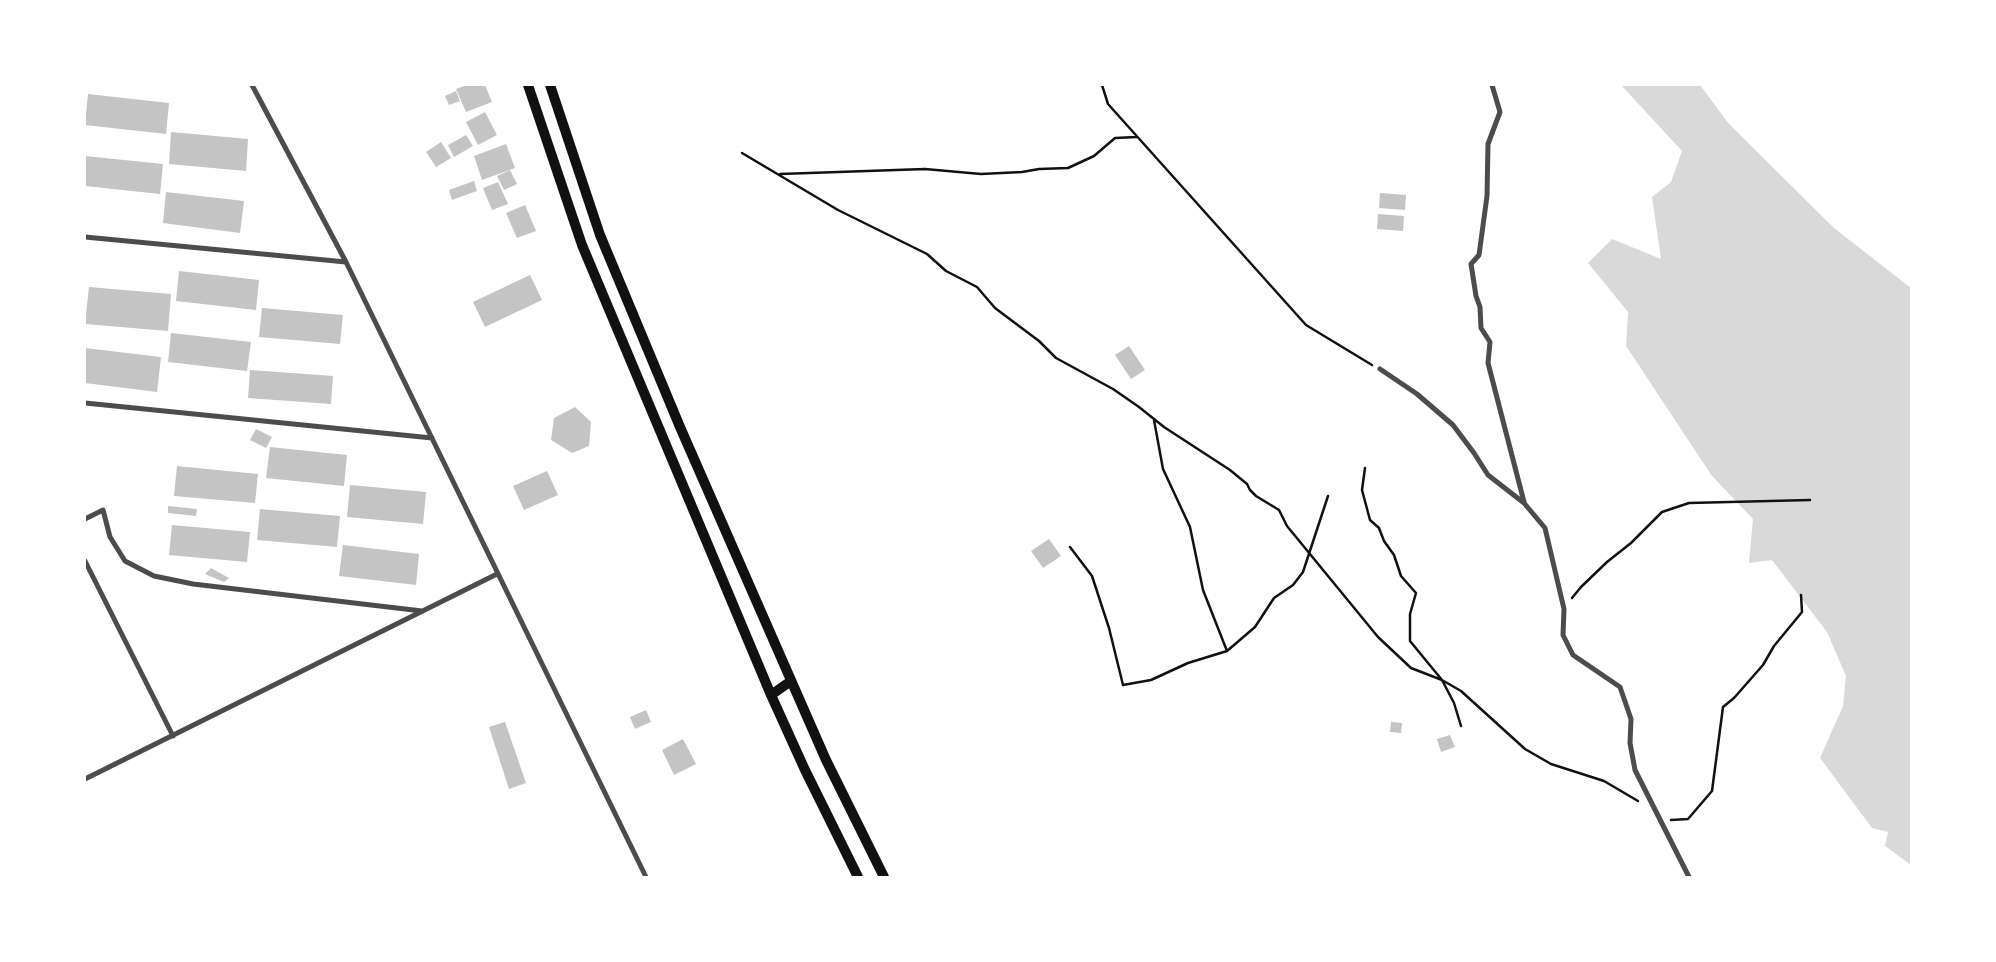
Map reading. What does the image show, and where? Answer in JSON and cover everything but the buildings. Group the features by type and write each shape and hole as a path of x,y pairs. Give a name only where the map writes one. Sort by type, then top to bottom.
{"main road":[{"path":"528,85 582,245 771,694 858,877"},
{"path":"550,85 600,235 680,427 826,760 884,877"},
{"path":"662,434 680,427"},
{"path":"771,694 791,681"}],"street":[{"path":"252,85 346,262 646,877"},
{"path":"1492,85 1500,112 1488,144 1486,206 1479,255 1471,264 1476,296 1480,307 1481,328 1490,342 1488,363 1524,503"},
{"path":"85,238 346,262"},
{"path":"1380,369 1417,394 1453,425 1488,475 1524,503 1545,528 1564,609 1563,634 1573,656 1620,687 1632,719 1630,743 1635,770 1689,877"},
{"path":"85,403 432,438"},
{"path":"85,519 103,510 110,537 125,561 154,576 203,585 422,612"},
{"path":"85,561 173,736"},
{"path":"85,779 497,574"}],"path":[{"path":"1102,85 1108,104 1306,325 1380,369"},
{"path":"779,174 925,169 981,174 1068,168 1094,156 1115,138 1137,136"},
{"path":"742,153 838,210 927,254 946,272 977,287 995,308 1039,341 1056,358 1113,390 1230,470 1247,484 1256,496 1279,510 1287,526 1309,555 1385,644 1411,668 1442,680 1461,691 1525,749 1551,764 1604,781 1656,811 1666,820 1688,819 1712,791 1723,707 1734,698 1763,665 1774,646 1802,612 1801,594"},
{"path":"1154,419 1164,469 1190,527 1203,590 1226,651"},
{"path":"1365,468 1362,490 1370,520 1379,528 1384,541 1394,555 1401,576 1416,594 1410,614 1410,641 1442,680 1454,703 1461,726"},
{"path":"1070,547 1092,576 1109,628 1122,685 1151,680 1188,663 1226,651 1255,627 1274,598 1293,585 1304,572 1328,496"},
{"path":"1564,609 1581,587 1662,512 1689,503 1810,500"}],"shaded area":[{"path":"1621,85 1700,85 1729,124 1834,228 1911,288 1911,865 1885,846 1888,832 1872,828 1820,758 1843,706 1846,676 1827,632 1772,560 1749,563 1753,519 1712,476 1626,346 1628,312 1588,263 1612,239 1661,259 1652,197 1671,182 1682,151"}]}
